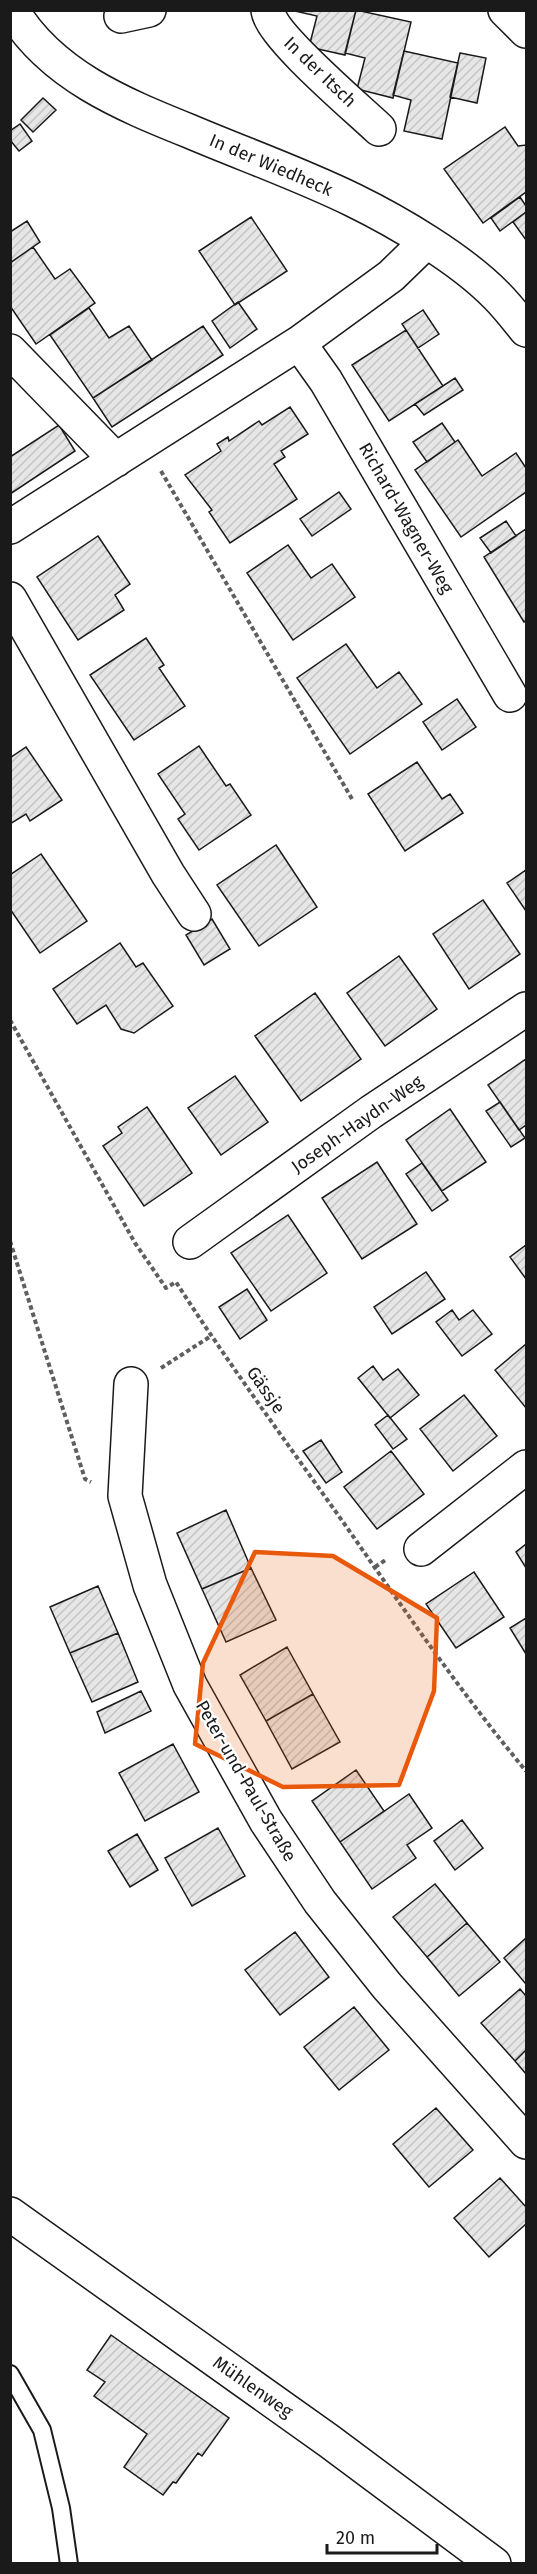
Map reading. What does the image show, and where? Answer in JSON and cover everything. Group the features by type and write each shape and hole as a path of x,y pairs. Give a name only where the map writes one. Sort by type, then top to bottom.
{"street":[{"name":"In der Wiedheck","path":"12,10 22,27 50,57 83,83 153,116 353,200 426,242 495,294 526,330"},
{"name":"In der Itsch","path":"268,10 268,18 283,38 379,129"},
{"path":"505,10 526,31"},
{"path":"10,527 299,343 391,276 426,242"},
{"name":"Richard-Wagner-Weg","path":"299,343 326,381 510,695"},
{"path":"10,351 116,460"},
{"path":"10,599 168,874 194,914"},
{"name":"Joseph-Haydn-Weg","path":"190,1242 371,1112 526,1009"},
{"name":"Peter-und-Paul-Straße","path":"141,1379 125,1496 150,1585 190,1685 266,1821 320,1902 387,1986 526,2142"},
{"path":"421,1549 526,1467"},
{"name":"Mühlenweg","path":"10,2214 328,2441 494,2564"}],"lane":[{"path":"10,2374 42,2430 61,2508 69,2564"}],"path":[{"path":"144,442 352,799"},
{"name":"Gässje","path":"10,1020 135,1243 166,1288 176,1282 211,1336 375,1568 496,1735 526,1771"},
{"path":"10,1241 85,1479 125,1496"},
{"path":"141,1379 211,1336"}],"highlighted area":[{"path":"255,1552 333,1556 437,1618 434,1691 399,1785 283,1787 195,1744 203,1663"}],"building":[{"path":"356,10 345,55 309,47 317,16 295,11"},
{"path":"356,10 411,22 393,98 357,89 365,58 345,53"},
{"path":"404,51 458,63 442,139 404,131 411,100 393,95"},
{"path":"460,53 486,58 477,103 450,97"},
{"path":"43,98 56,110 33,132 21,120"},
{"path":"20,124 32,141 19,151 10,140 10,131"},
{"path":"505,127 518,146 526,145 526,192 483,223 444,169"},
{"path":"520,197 526,206 526,212 500,231 491,218"},
{"path":"526,212 526,240 513,222"},
{"path":"251,217 287,271 235,305 199,251"},
{"path":"27,221 40,242 10,263 10,232"},
{"path":"33,247 55,279 70,269 95,303 36,344 10,306 10,263"},
{"path":"238,302 257,329 230,348 212,321"},
{"path":"89,308 109,338 129,326 152,360 93,398 50,335"},
{"path":"423,310 439,334 418,348 402,324"},
{"path":"203,326 223,355 112,427 93,398"},
{"path":"406,330 443,386 389,421 352,365"},
{"path":"455,378 463,390 424,415 415,404"},
{"path":"290,407 308,434 281,451 285,457 274,464 297,499 230,543 209,512 212,510 185,475 221,451 217,444 228,437 229,441 259,421 262,425"},
{"path":"442,423 455,442 427,462 413,442"},
{"path":"59,425 75,451 10,494 10,457"},
{"path":"458,440 482,476 516,453 526,468 526,492 461,537 415,470"},
{"path":"339,492 351,509 312,536 300,519"},
{"path":"506,521 516,536 491,553 480,538"},
{"path":"526,529 526,620 524,622 484,557"},
{"path":"98,536 130,584 115,595 124,610 78,640 37,577"},
{"path":"288,545 311,578 332,564 355,597 293,640 247,573"},
{"path":"146,638 164,665 159,668 185,706 134,740 90,675"},
{"path":"346,644 377,688 399,672 422,704 350,754 297,678"},
{"path":"457,699 476,727 442,750 423,722"},
{"path":"199,746 226,786 230,784 251,815 199,850 178,819 185,814 158,774"},
{"path":"26,747 62,800 30,821 26,814 10,824 10,758"},
{"path":"417,762 442,799 450,794 463,813 405,851 368,794"},
{"path":"276,845 317,907 259,946 217,885"},
{"path":"41,854 87,921 40,953 10,909 10,875"},
{"path":"526,870 526,911 507,883"},
{"path":"483,900 520,954 469,989 433,934"},
{"path":"212,919 230,949 204,965 186,935"},
{"path":"120,943 136,967 143,963 173,1006 134,1033 121,1029 106,1005 77,1024 53,989"},
{"path":"399,956 437,1009 385,1046 347,993"},
{"path":"315,993 361,1059 301,1101 255,1036"},
{"path":"526,1059 526,1125 519,1130 488,1085"},
{"path":"235,1076 268,1122 221,1155 188,1108"},
{"path":"500,1102 525,1138 511,1147 486,1111"},
{"path":"147,1107 192,1173 144,1206 103,1146 122,1133 118,1127"},
{"path":"450,1109 486,1162 442,1191 406,1140"},
{"path":"377,1162 417,1224 362,1259 322,1198"},
{"path":"422,1163 448,1200 432,1211 406,1174"},
{"path":"288,1215 327,1273 271,1311 231,1253"},
{"path":"526,1245 526,1279 510,1257"},
{"path":"426,1272 445,1299 392,1334 374,1307"},
{"path":"247,1289 267,1320 240,1339 219,1307"},
{"path":"452,1310 459,1320 473,1310 492,1334 462,1356 436,1322"},
{"path":"526,1344 526,1408 495,1370"},
{"path":"373,1366 383,1380 398,1369 419,1395 390,1418 358,1378"},
{"path":"464,1395 497,1436 453,1471 420,1429"},
{"path":"388,1415 407,1439 393,1449 375,1425"},
{"path":"321,1440 342,1472 326,1483 303,1451"},
{"path":"391,1451 424,1494 377,1529 344,1487"},
{"path":"226,1510 251,1568 202,1589 177,1533"},
{"path":"526,1544 526,1568 516,1552"},
{"path":"251,1568 276,1620 226,1642 202,1589"},
{"path":"474,1572 504,1617 456,1648 426,1604"},
{"path":"98,1586 118,1633 70,1653 50,1607"},
{"path":"526,1618 526,1654 510,1628"},
{"path":"118,1633 138,1682 92,1702 70,1653"},
{"path":"287,1647 313,1694 266,1721 240,1675"},
{"path":"141,1691 151,1711 105,1733 97,1712"},
{"path":"313,1694 340,1742 292,1769 266,1721"},
{"path":"173,1744 199,1792 145,1821 119,1773"},
{"path":"356,1770 384,1811 340,1842 312,1801"},
{"path":"409,1794 432,1828 407,1845 416,1858 372,1889 340,1842"},
{"path":"462,1820 483,1848 455,1870 434,1841"},
{"path":"218,1828 245,1876 192,1906 165,1858"},
{"path":"137,1834 158,1870 130,1887 108,1851"},
{"path":"435,1884 467,1923 427,1957 393,1917"},
{"path":"467,1923 500,1962 459,1996 427,1957"},
{"path":"295,1932 329,1977 280,2015 245,1970"},
{"path":"526,1938 526,1981 525,1983 504,1958"},
{"path":"520,1989 526,1996 526,2050 515,2061 481,2023"},
{"path":"354,2007 389,2050 339,2090 304,2047"},
{"path":"526,2050 526,2074 515,2061"},
{"path":"436,2108 473,2150 429,2187 393,2144"},
{"path":"500,2178 526,2207 526,2224 489,2257 454,2218"},
{"path":"111,2335 229,2418 202,2456 198,2453 176,2483 173,2482 163,2495 124,2467 147,2434 94,2396 105,2382 87,2370"}]}
